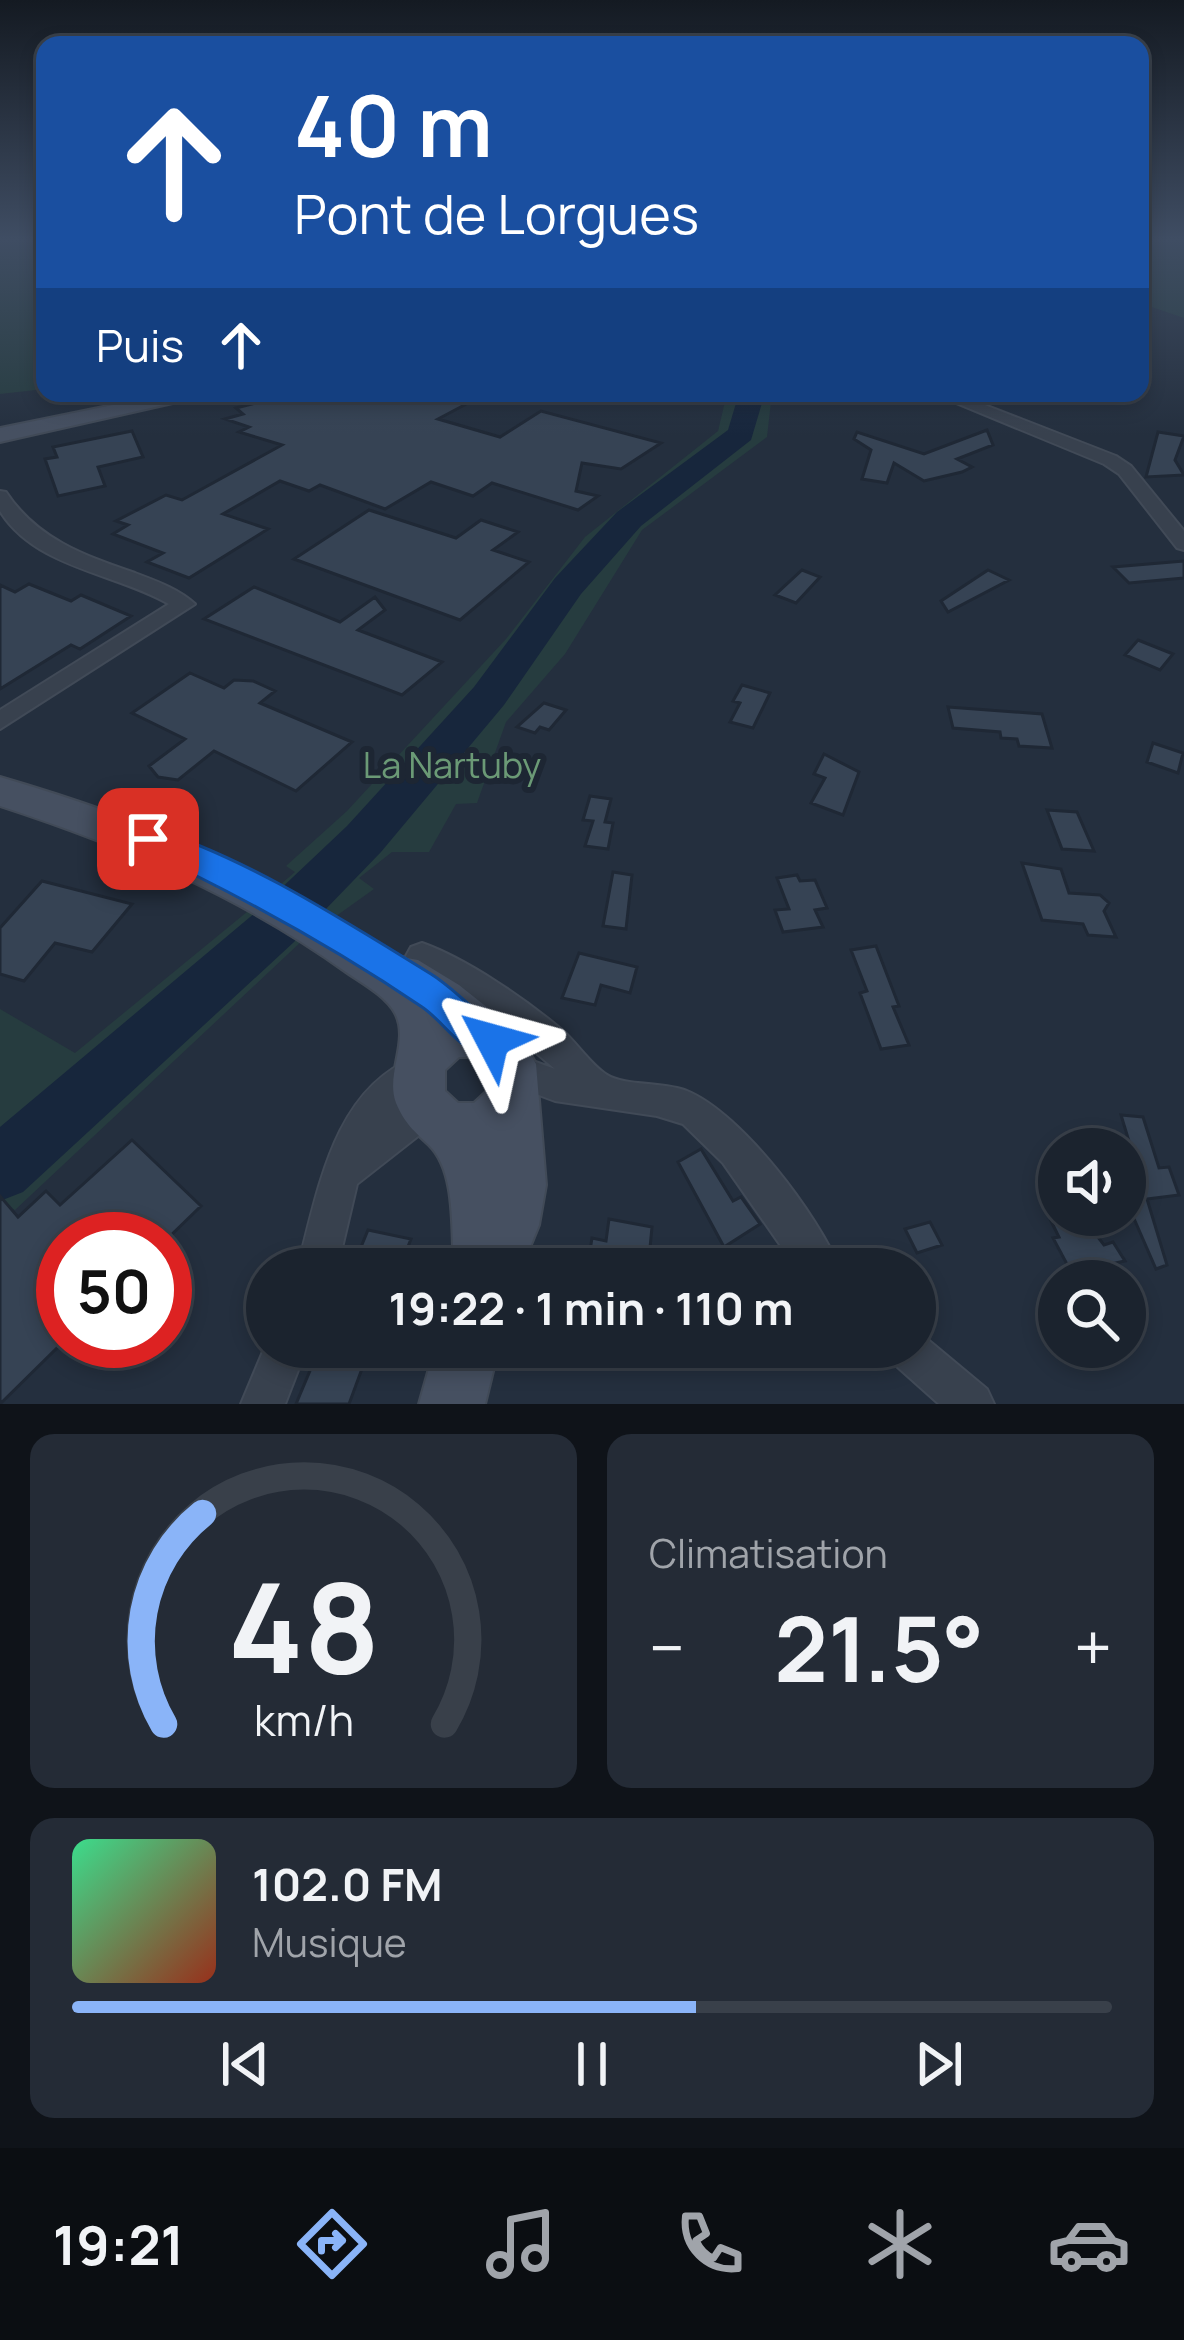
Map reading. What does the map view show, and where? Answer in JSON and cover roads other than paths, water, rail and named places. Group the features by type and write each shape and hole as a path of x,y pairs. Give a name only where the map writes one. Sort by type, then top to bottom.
{"main road":[{"path":"0,435 162,402"},
{"path":"0,791 148,839 262,893 442,1000 502,1068 522,1173 517,1211 497,1248"},
{"path":"0,803 90,822"},
{"path":"355,951 392,978 418,1007 426,1032 428,1093 475,1179 483,1248"},
{"path":"428,1093 446,1041 502,1068"},
{"path":"428,1093 481,1125 502,1068"},
{"path":"452,1404 461,1368"}],"street":[{"path":"963,402 1110,460 1125,470 1184,544"},
{"path":"0,496 44,540 162,589 184,604 0,722"},
{"path":"422,956 504,1005 551,1041 602,1094"},
{"path":"502,1068 546,1084 684,1105 767,1185 807,1248"},
{"path":"322,1248 341,1173 428,1093"},
{"path":"263,1404 278,1368"},
{"path":"931,1368 972,1404"}],"waterway":[{"name":"La Nartuby","path":"0,1169 275,927 364,839 489,696 568,586 629,519 741,434 750,402"}]}
